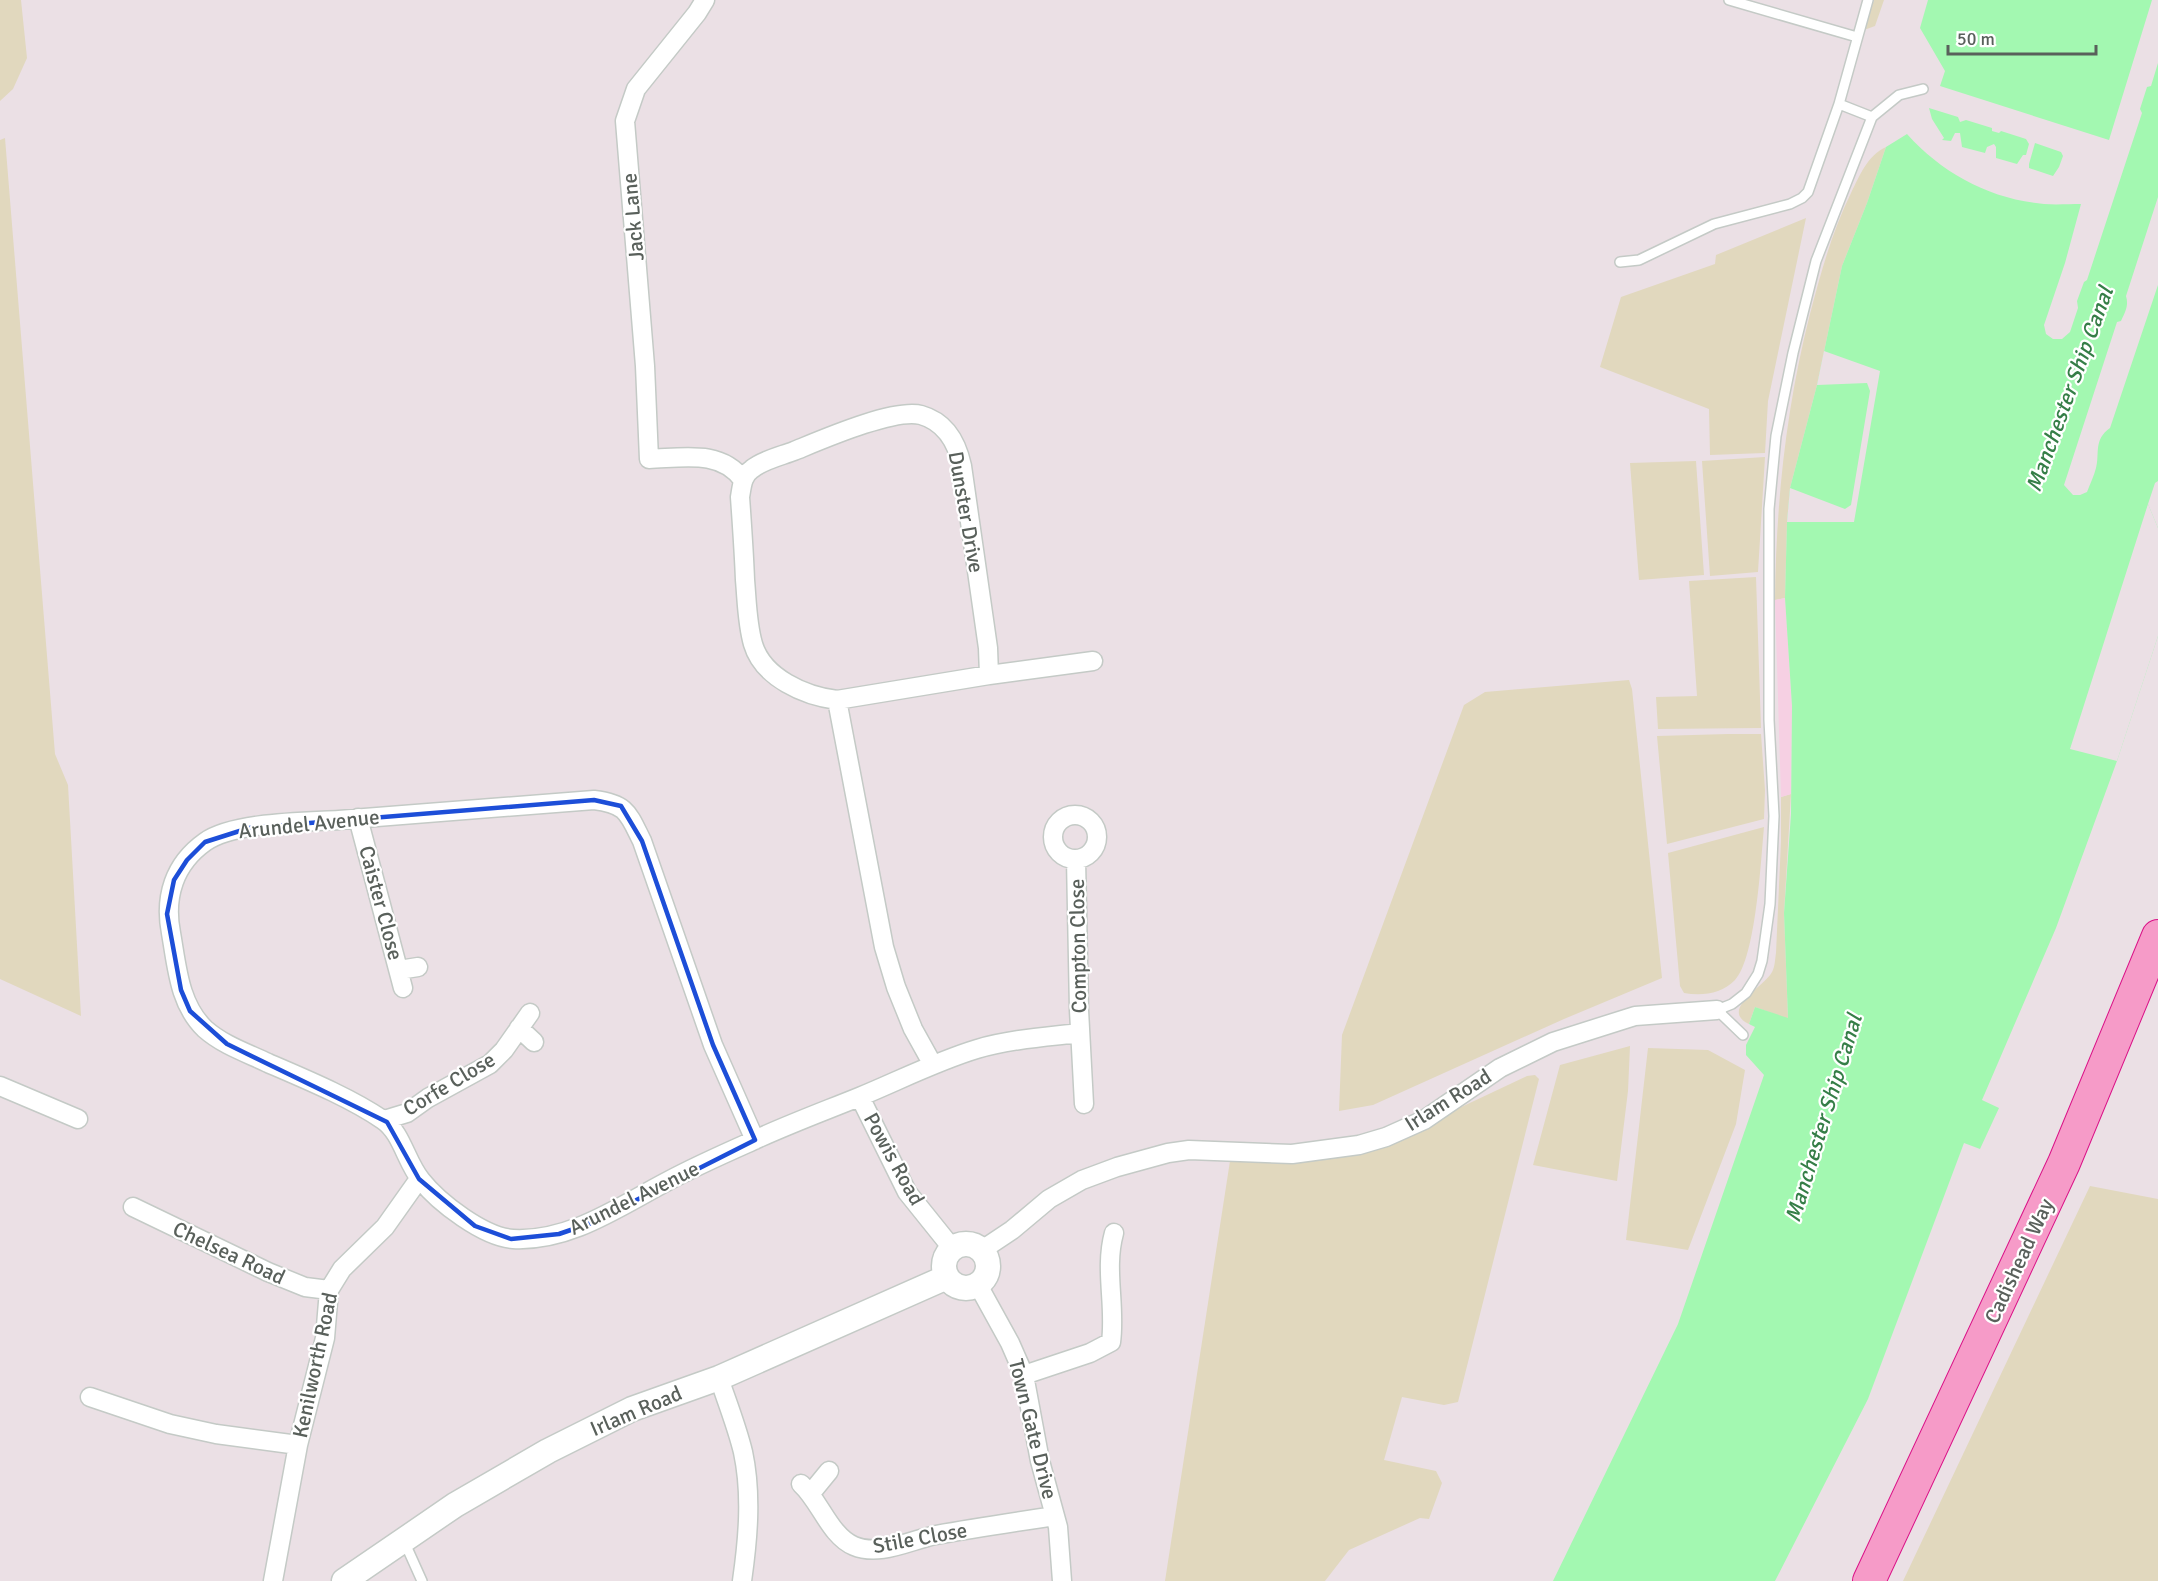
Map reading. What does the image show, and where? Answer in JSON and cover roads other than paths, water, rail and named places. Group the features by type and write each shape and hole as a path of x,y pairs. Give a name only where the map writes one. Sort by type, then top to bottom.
{"highway":[{"name":"Cadishead Way","path":"1869,1581 2064,1163 2158,936"}],"street":[{"name":"Jack Lane","path":"705,0 697,14 636,89 626,121 645,366 649,459 713,458 735,470 742,480"},
{"name":"Dunster Drive","path":"742,480 752,469 772,459 856,426 898,416 919,415 935,421 949,433 958,447 988,648 989,675"},
{"path":"742,480 740,497 747,606 754,646 764,663 783,681 800,691 819,698 837,700 989,675 1093,661"},
{"path":"837,700 884,947 896,987 913,1029 933,1065"},
{"name":"Arundel Avenue","path":"754,1140 713,1045 642,841 630,816 621,806 594,800 358,818 238,830 227,832 205,842 174,880 168,896 167,914 181,990 190,1011 206,1029 227,1044 316,1084 384,1120 396,1135 419,1179 475,1226 494,1235 511,1239 536,1238 559,1234 591,1223 672,1179 754,1140 933,1065"},
{"name":"Caister Close","path":"358,818 401,979 418,967"},
{"name":"Compton Close","path":"1077,859 1080,1033 1089,1091"},
{"name":"Irlam Road","path":"982,1250 1012,1230 1049,1199 1082,1180 1117,1167 1168,1153 1189,1150 1292,1154 1359,1145 1386,1137 1424,1120 1500,1068 1553,1042 1635,1016 1717,1010"},
{"name":"Corfe Close","path":"384,1120 407,1113 428,1098 490,1064 504,1050 530,1012"},
{"path":"519,1028 534,1042"},
{"name":"Compton Close","path":"933,1065 998,1044 1080,1033"},
{"path":"0,1088 78,1119"},
{"name":"Powis Road","path":"860,1097 907,1192 952,1248"},
{"name":"Kenilworth Road","path":"273,1581 298,1445 325,1338 329,1290 342,1269 385,1227 419,1179"},
{"name":"Chelsea Road","path":"133,1207 268,1272 305,1287 329,1290"},
{"path":"1024,1375 1090,1353 1111,1342 1113,1327 1109,1257 1114,1233"},
{"path":"964,1243 977,1246 982,1250 988,1262 988,1269 987,1275 978,1285 964,1288 957,1286 947,1277 944,1271 945,1258 952,1248 964,1243"},
{"name":"Irlam Road","path":"344,1581 454,1505 548,1450 632,1409 719,1378 947,1277"},
{"name":"Town Gate Drive","path":"978,1285 1010,1343 1024,1375 1040,1461 1055,1516 1061,1554 1062,1581"},
{"path":"719,1378 743,1453 748,1488 747,1536 742,1581"},
{"path":"90,1397 170,1424 216,1434 298,1445"},
{"name":"Stile Close","path":"828,1471 806,1488 840,1536 855,1546 872,1549 890,1547 933,1536 1055,1516"}],"lane":[{"path":"1729,0 1857,37"},
{"path":"1620,262 1639,260 1713,224 1790,204 1808,192 1839,104 1868,0"},
{"path":"1743,1035 1717,1010 1732,1004 1746,993 1758,974 1770,904 1774,816 1769,720 1768,520 1776,436 1793,353 1816,261 1872,117 1899,95 1923,89"},
{"path":"1839,104 1872,117"},
{"path":"404,1541 422,1581"}],"water":[{"path":"1928,0 2152,0 2109,140 1940,86 1945,71 1920,28"},
{"name":"Manchester Ship Canal","path":"2158,63 2158,197 2126,296 2126,309 2121,321 2117,322 2064,485 2073,495 2087,492 2096,468 2099,442 2110,428 2158,285 2158,481 2155,483 2148,504 2158,528 2158,636 2117,761 2056,928 1982,1100 1999,1108 1980,1149 1964,1143 1868,1399 1775,1581 1553,1581 1678,1324 1764,1075 1746,1055 1746,1045 1755,1027 1749,1024 1755,1007 1788,1018 1784,913 1791,814 1792,706 1785,598 1790,488 1817,385 1842,266 1886,147 1907,134 1936,161 1986,190 2024,201 2081,204 2065,263 2044,325 2046,334 2053,339 2062,339 2070,332 2078,308 2077,301 2084,282 2087,280 2142,113 2140,109 2147,87 2151,86"},
{"path":"1929,108 1958,117 1960,122 1966,120 1992,128 1992,131 1999,133 2001,131 2026,139 2029,144 2026,155 2023,155 2017,164 1996,158 1994,144 1987,147 1985,153 1962,147 1960,133 1955,133 1951,141 1942,140 1944,138 1932,119"},
{"path":"2035,143 2061,152 2063,156 2053,176 2029,168"}]}
